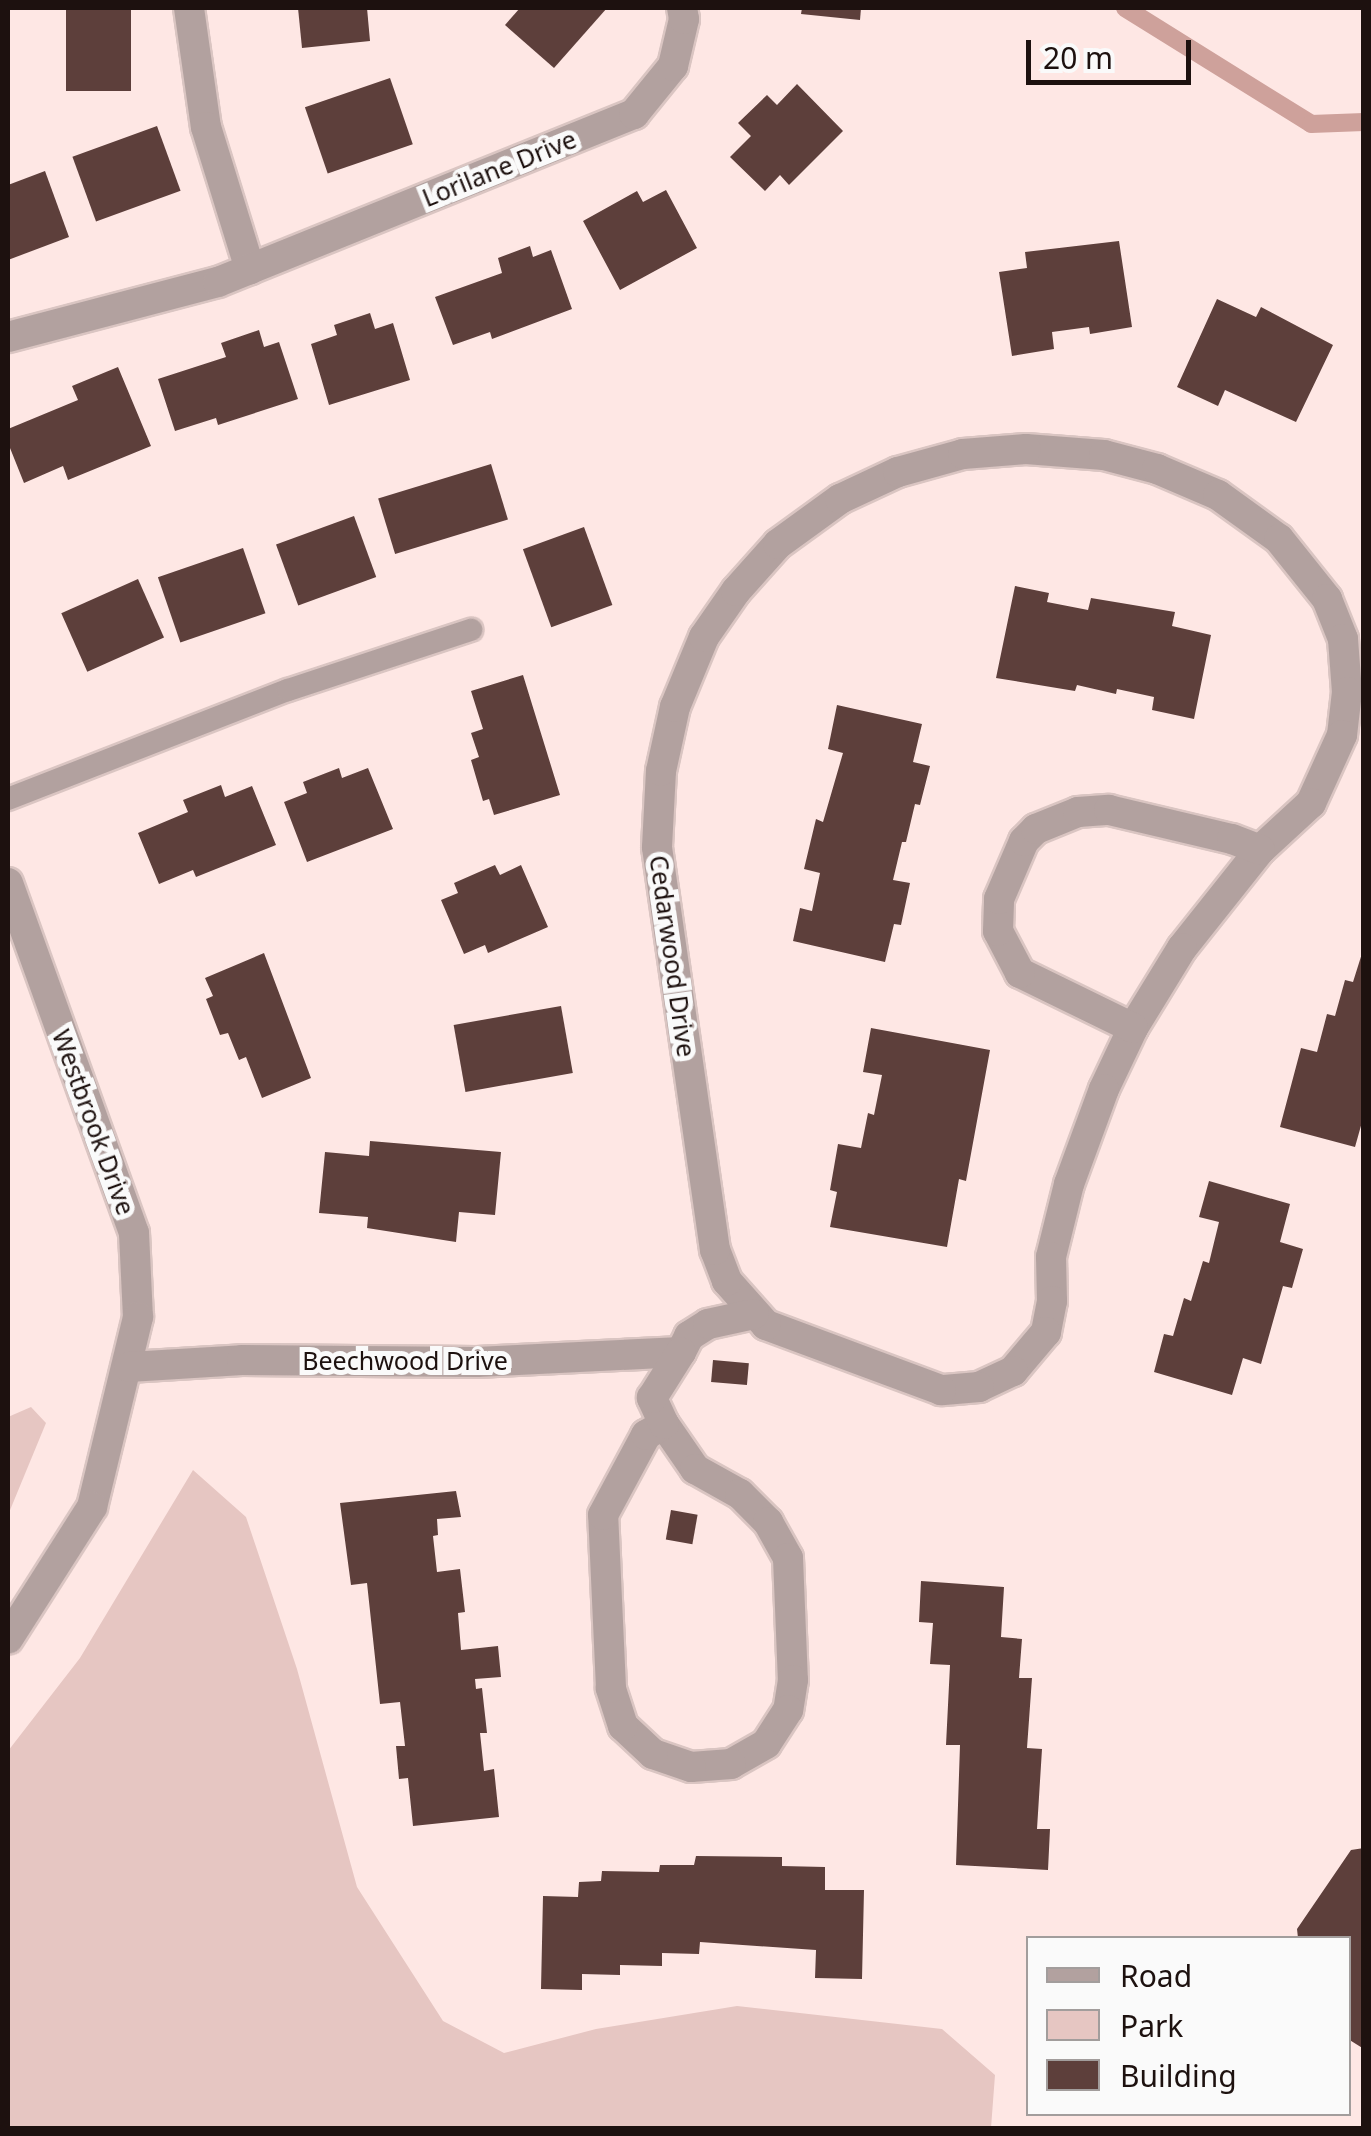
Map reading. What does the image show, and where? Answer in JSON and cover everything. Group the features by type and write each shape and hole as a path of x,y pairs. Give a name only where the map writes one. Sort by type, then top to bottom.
{"street":[{"path":"189,8 206,126 250,269"},
{"name":"Lorilane Drive","path":"8,337 218,282 634,114 659,88 673,66 684,19 682,8"},
{"name":"Cedarwood Drive","path":"754,1314 727,1281 716,1250 657,847 661,771 675,707 704,636 736,591 778,544 840,499 898,472 963,454 1026,449 1104,456 1158,469 1218,495 1279,538 1327,598 1343,638 1348,692 1342,735 1327,775 1311,803 1260,850 1182,948 1133,1028"},
{"path":"664,1424 646,1435 603,1515 611,1688 624,1726 653,1754 691,1767 731,1764 766,1744 788,1710 793,1680 788,1558 768,1522 740,1494 695,1470 664,1424 652,1398 689,1336 708,1324 754,1314 766,1325 942,1390 979,1387 1013,1371 1046,1332 1052,1302 1051,1258 1069,1184 1104,1089 1133,1028 1020,973 998,930 999,899 1024,841 1036,829 1078,812 1109,810 1232,838 1260,850"},
{"name":"Westbrook Drive","path":"8,882 134,1233 138,1317 129,1367 92,1507 8,1640"},
{"name":"Beechwood Drive","path":"129,1367 242,1360 477,1362 681,1352"}],"lane":[{"path":"8,799 288,690 471,630"}],"green space":[{"path":"31,1407 46,1423 8,1515 8,1417"},
{"path":"193,1470 246,1517 297,1669 357,1887 443,2021 504,2053 596,2029 737,2006 942,2029 995,2075 991,2128 8,2128 8,1751 80,1658"}],"building":[{"path":"66,8 131,8 131,91 66,91"},
{"path":"298,8 367,8 370,41 302,48"},
{"path":"520,8 607,8 554,68 505,25"},
{"path":"802,8 861,8 860,20 801,14"},
{"path":"390,78 413,144 328,173 305,107"},
{"path":"797,84 843,131 789,185 780,175 765,191 730,157 751,136 738,123 767,95 777,105"},
{"path":"157,126 181,191 96,222 72,157"},
{"path":"45,171 69,237 8,260 8,185"},
{"path":"666,190 697,248 620,290 583,221 637,191 643,202"},
{"path":"1119,241 1132,327 1090,334 1089,327 1052,332 1054,349 1012,356 999,272 1027,268 1025,252"},
{"path":"530,246 533,257 551,250 572,309 492,339 490,332 453,345 435,297 502,273 498,258"},
{"path":"1217,299 1256,317 1261,307 1333,345 1296,422 1225,390 1218,406 1177,387"},
{"path":"370,313 375,329 393,323 410,380 329,405 311,344 337,335 334,325"},
{"path":"259,330 264,347 279,342 298,399 218,425 216,418 175,431 158,379 226,357 221,343"},
{"path":"118,367 151,446 68,480 63,466 24,483 8,443 8,429 78,400 72,386"},
{"path":"491,464 508,519 395,554 378,498"},
{"path":"354,516 376,577 298,605 276,544"},
{"path":"584,527 612,605 551,627 523,549"},
{"path":"243,548 265,613 180,643 158,577"},
{"path":"138,579 164,637 87,672 61,613"},
{"path":"1015,586 1049,593 1047,602 1088,610 1091,598 1175,612 1172,626 1211,635 1194,719 1152,710 1154,697 1117,689 1116,694 1077,685 1075,691 996,678"},
{"path":"523,675 560,795 494,815 489,799 483,801 471,760 479,757 471,733 483,729 471,691"},
{"path":"837,705 922,724 913,762 930,766 920,805 915,804 906,842 902,842 893,880 910,883 901,925 894,924 885,962 793,941 800,908 812,911 820,873 804,869 816,819 823,822 843,753 828,749"},
{"path":"339,768 342,778 368,768 393,829 307,862 284,802 307,793 303,782"},
{"path":"221,785 225,797 252,786 276,845 196,877 193,870 159,884 138,833 188,812 183,800"},
{"path":"495,865 500,875 521,865 548,927 488,953 485,945 464,954 441,900 458,893 454,883"},
{"path":"1364,947 1364,1115 1355,1147 1280,1127 1301,1048 1317,1052 1327,1014 1335,1016 1345,980 1353,982"},
{"path":"264,953 311,1078 262,1098 246,1057 239,1060 228,1033 220,1035 206,999 213,996 205,978"},
{"path":"561,1006 573,1073 465,1092 454,1025"},
{"path":"871,1028 990,1050 966,1181 959,1179 947,1247 830,1227 837,1192 830,1190 838,1144 861,1148 868,1113 874,1115 882,1075 863,1072"},
{"path":"370,1141 501,1152 495,1215 459,1212 456,1242 367,1228 368,1217 319,1213 325,1152 369,1156"},
{"path":"1209,1181 1290,1204 1280,1242 1303,1249 1292,1288 1283,1286 1261,1364 1243,1358 1232,1395 1154,1372 1164,1334 1173,1336 1184,1298 1191,1301 1203,1261 1209,1263 1219,1222 1199,1217"},
{"path":"713,1360 749,1363 747,1385 711,1382"},
{"path":"456,1491 461,1517 437,1519 438,1535 433,1536 437,1572 460,1569 465,1612 458,1613 461,1650 498,1646 501,1677 475,1679 476,1689 482,1688 487,1733 480,1733 484,1771 494,1769 499,1817 413,1826 408,1778 399,1779 396,1746 405,1746 400,1702 380,1704 367,1583 351,1585 340,1503"},
{"path":"671,1510 698,1515 692,1544 666,1540"},
{"path":"921,1581 1004,1587 1001,1637 1022,1639 1019,1678 1032,1678 1027,1748 1042,1749 1037,1829 1050,1829 1048,1870 956,1865 960,1745 946,1745 950,1665 930,1664 933,1623 919,1622"},
{"path":"1364,1848 1364,2049 1351,2041 1351,1936 1298,1936 1297,1929 1351,1850"},
{"path":"696,1856 782,1857 782,1866 825,1867 825,1890 864,1890 862,1979 815,1978 816,1950 700,1942 699,1954 662,1953 662,1966 620,1965 620,1975 582,1974 582,1990 541,1989 543,1896 578,1897 579,1882 601,1881 602,1871 659,1872 660,1865 694,1865"}],"waterway":[{"path":"1125,8 1311,124 1364,122"}]}
